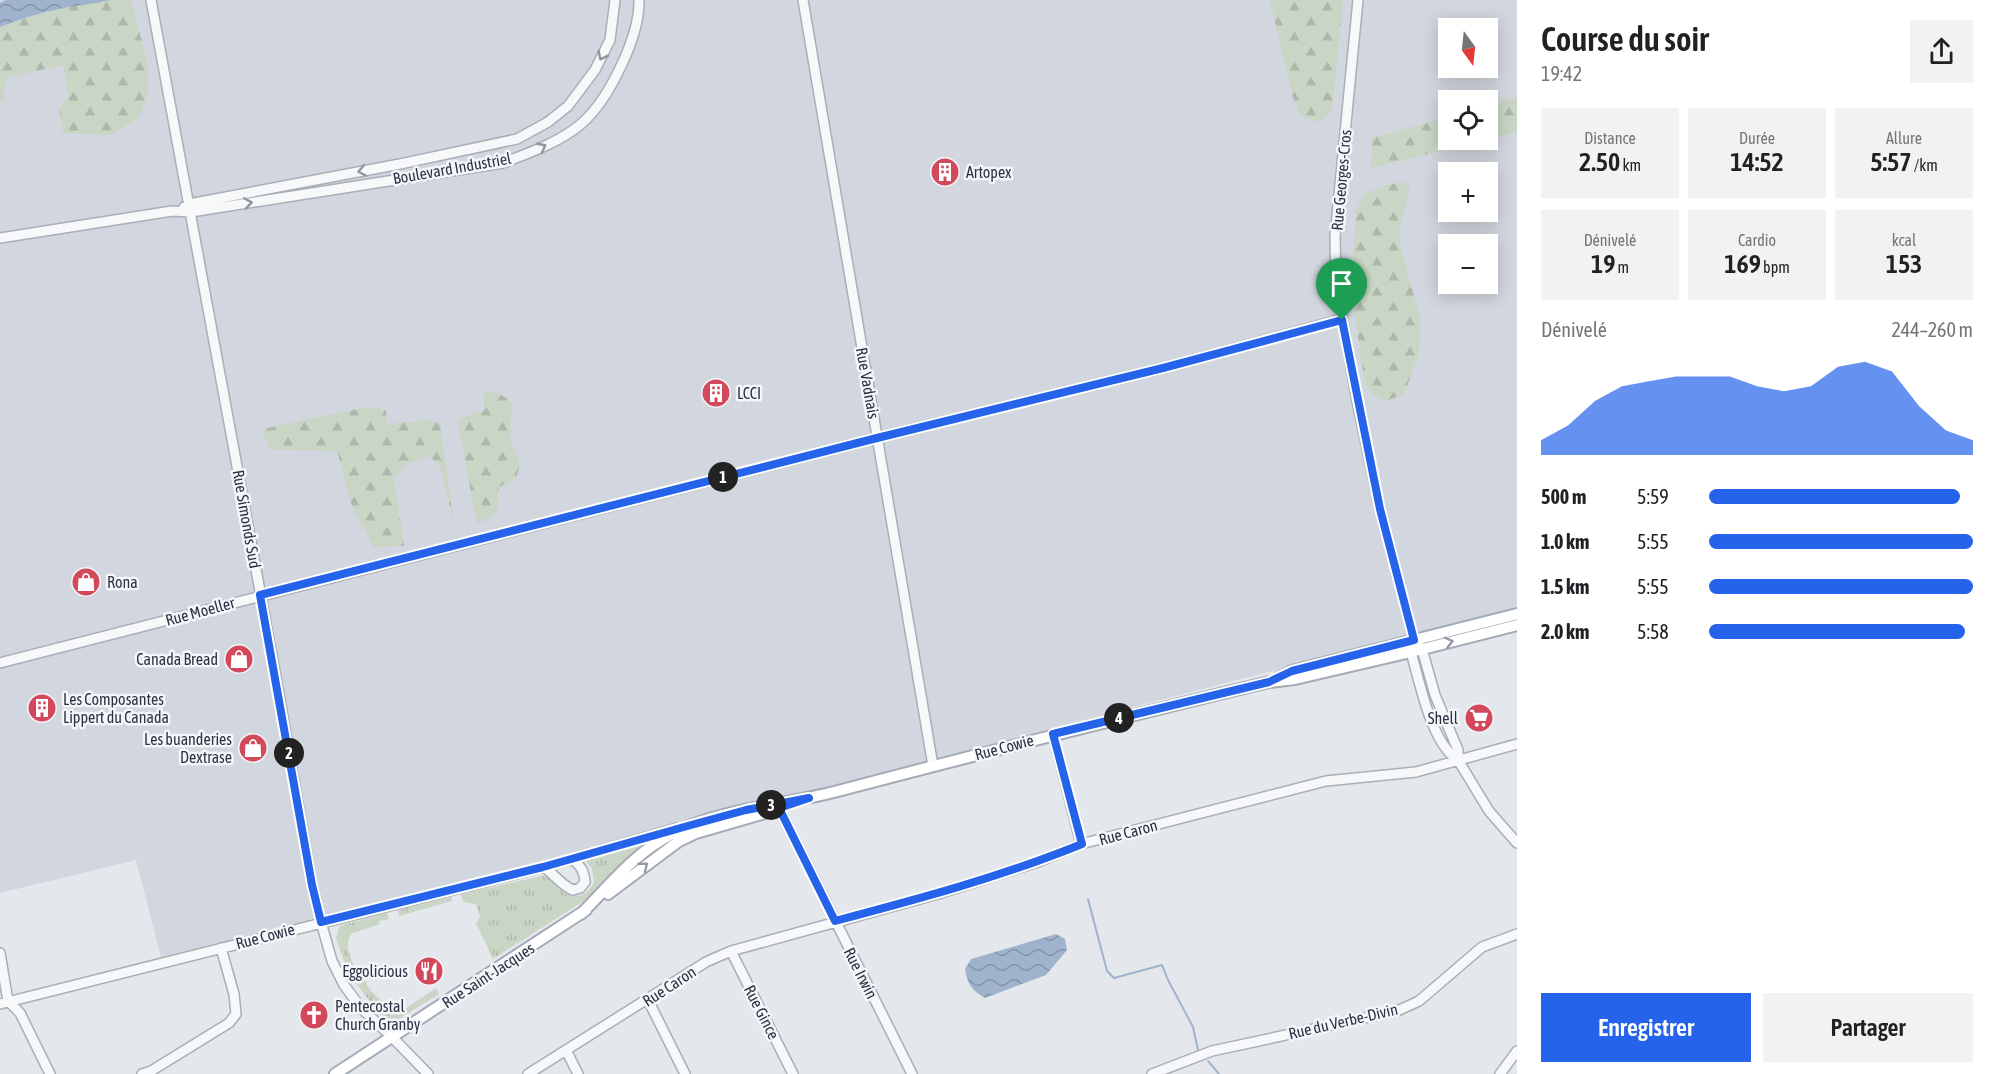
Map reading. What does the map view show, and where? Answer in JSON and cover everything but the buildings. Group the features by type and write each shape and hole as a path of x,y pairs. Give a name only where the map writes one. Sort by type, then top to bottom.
{"main road":[{"name":"Rue Cowie","path":"1269,682 1292,671 1517,614"},
{"name":"Rue Cowie","path":"691,825 746,810 809,798 1053,734 1269,682 1295,679 1416,651 1517,625"},
{"name":"Rue Cowie","path":"779,808 809,798"},
{"name":"Rue Saint-Jacques","path":"334,1074 581,914 679,841 696,833 779,808"},
{"name":"Rue Saint-Jacques","path":"581,914 641,853 667,836 691,825"}],"street":[{"name":"Boulevard Industriel","path":"0,238 178,211 516,139 548,122 568,106 595,70 610,40 615,0"},
{"name":"Boulevard Industriel","path":"190,208 503,163 537,150 582,123 611,86 628,51 639,11 639,0"},
{"name":"Rue Vadnais","path":"803,0 933,766"},
{"name":"Rue Georges-Cros","path":"1358,0 1335,236 1336,283 1342,320 1380,509 1414,640 1430,720 1449,754 1458,760 1489,811 1517,843"},
{"name":"Rue Simonds Sud","path":"151,2 312,885 321,922 332,962 344,985 362,1008 428,1074"},
{"name":"Rue Moeller","path":"0,663 877,438 1163,368 1342,320"},
{"name":"Rue Georges-Cros","path":"1416,651 1458,750 1458,760"},
{"path":"1427,710 1438,705"},
{"path":"1053,734 1082,844"},
{"name":"Rue Caron","path":"528,1074 706,962 731,951 938,894 1038,862 1082,844 1326,781 1408,773 1517,744"},
{"name":"Rue Irwin","path":"779,808 912,1074"},
{"name":"Rue Cowie","path":"4,1002 543,867 691,825"},
{"path":"543,867 555,874 566,887 573,890 580,888 585,882 584,873 579,864 572,859"},
{"name":"Rue du Verbe-Divin","path":"1152,1074 1212,1051 1397,1011 1419,1001 1482,947 1517,934"},
{"path":"142,1074 151,1071 229,1023 236,1014 234,994 221,948"},
{"name":"Rue Gince","path":"731,951 793,1074"},
{"path":"0,952 4,1002 20,1013 50,1074"},
{"path":"648,1000 685,1074"},
{"path":"566,1050 578,1074"},
{"path":"1500,1074 1517,1051"}],"shaded area":[{"path":"0,0 1517,0 1517,607 654,832 161,957 136,860 0,893"}],"green space":[{"path":"111,0 131,0 148,65 148,94 138,118 111,135 63,133 59,108 69,97 63,65 6,78 3,101 0,102 0,27 48,12"},
{"path":"1270,0 1343,0 1332,112 1318,122 1302,117 1293,98"},
{"path":"1517,97 1517,132 1498,137 1498,103"},
{"path":"1438,120 1438,150 1444,150 1371,168 1372,138"},
{"path":"1404,182 1410,188 1399,227 1401,248 1420,318 1419,354 1404,394 1386,401 1372,394 1364,379 1352,295 1356,211 1365,193 1386,185"},
{"path":"495,391 512,402 510,439 520,464 516,479 499,487 497,510 485,521 477,523 457,419 485,410 483,393"},
{"path":"367,407 386,410 387,424 429,420 440,424 454,525 439,464 428,456 406,464 394,479 404,546 374,547 352,506 337,451 270,450 262,429"},
{"path":"638,846 637,850 608,880 582,902 493,959 476,923 480,917 476,904 463,902 461,894 546,875 569,895 581,895 589,890 594,882 592,869 586,861 588,858"},
{"path":"451,897 452,901 399,916 398,910"},
{"path":"387,913 389,919 379,921 380,924 351,934 348,946 354,965 347,969 336,939 339,926"},
{"path":"364,979 370,990 393,1011 405,1009 436,988 439,994 394,1022 378,1010 356,983"}],"water":[{"path":"6,0 111,0 48,12 0,27 0,3"},
{"path":"1056,934 1065,939 1067,950 1046,975 985,998 971,986 965,969 971,959"}],"waterway":[{"path":"1088,899 1107,971 1114,978 1162,965 1193,1027 1198,1050"},
{"path":"1208,1061 1219,1074"}],"place":[{"name":"Artopex","path":"945,172"},
{"name":"LCCI","path":"716,393"},
{"name":"Rona","path":"86,582"},
{"name":"Canada Bread","path":"239,659"},
{"name":"Les Composantes Lippert du Canada","path":"42,708"},
{"name":"Shell","path":"1479,718"},
{"name":"Les buanderies Dextrase","path":"253,748"},
{"name":"Eggolicious","path":"429,971"},
{"name":"Pentecostal Church Granby","path":"314,1015"}],"route":[{"path":"1342,320 1380,509 1414,640 1292,671 1269,682 1053,734 1082,844 1038,862 938,894 835,921 779,808 809,798 746,810 543,867 321,922 312,885 260,595 877,438 1163,368 1342,320"}]}
